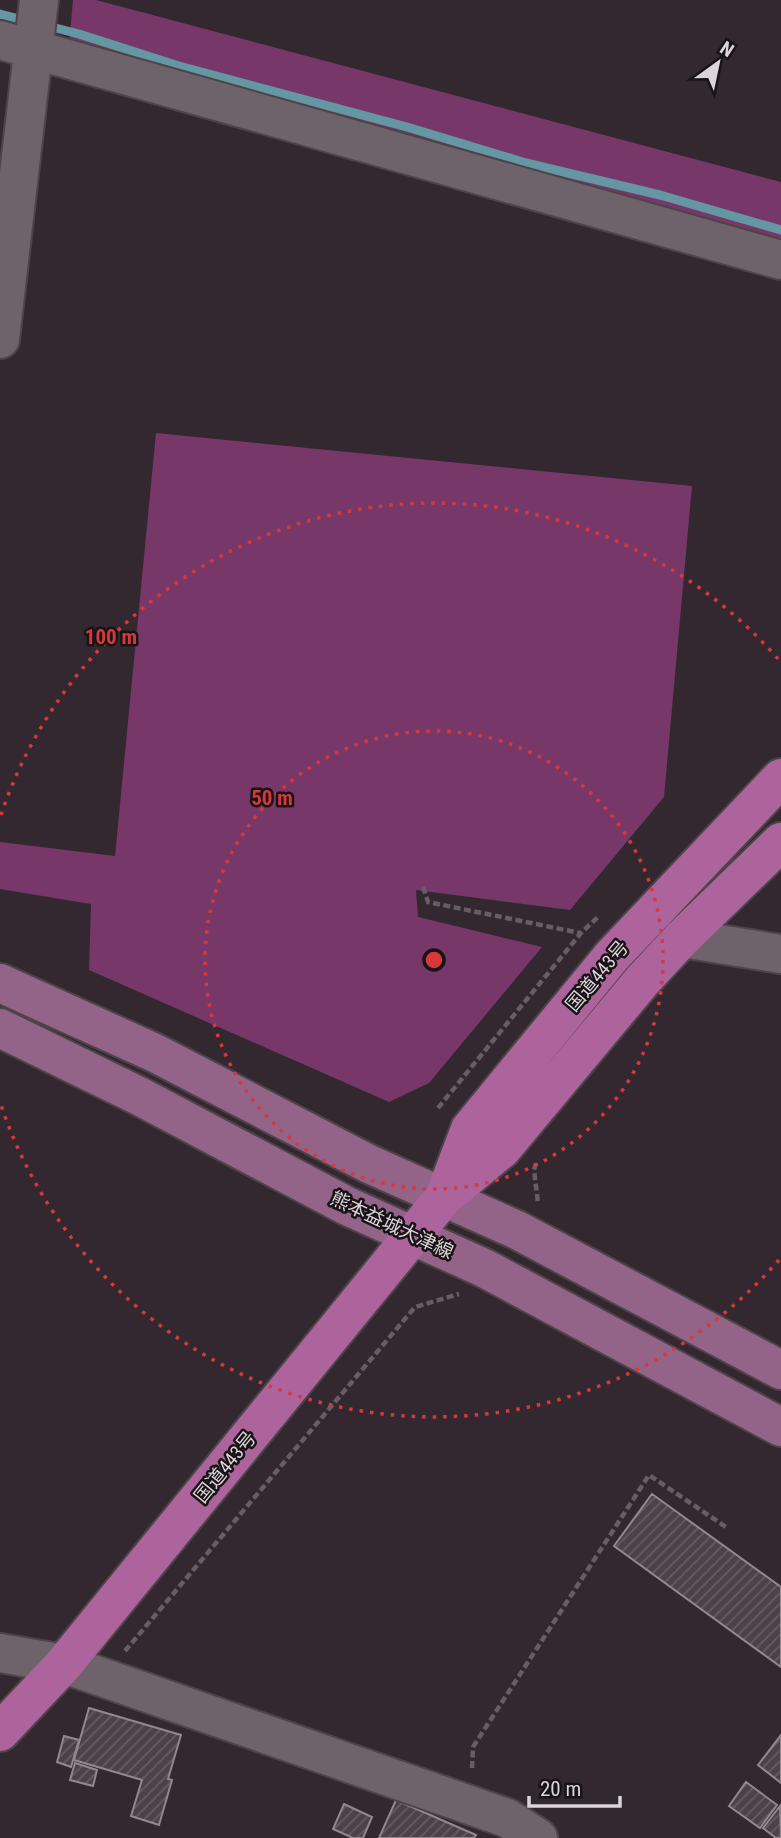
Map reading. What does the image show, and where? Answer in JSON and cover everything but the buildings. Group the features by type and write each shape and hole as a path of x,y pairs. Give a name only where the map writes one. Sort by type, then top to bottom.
{"highway":[{"name":"国道443号","path":"444,1197 470,1129 612,956 781,778"},
{"name":"国道443号","path":"0,1732 64,1664 444,1197 502,1149 642,981 682,938 781,842"}],"main road":[{"path":"0,983 155,1054 369,1164 517,1230 781,1370"},
{"name":"熊本益城大津線","path":"0,1028 139,1096 347,1206 484,1268 781,1427"}],"street":[{"path":"0,339 29,26 781,260"},
{"path":"682,938 781,954"},
{"path":"0,1653 64,1664 507,1818 538,1838"}],"path":[{"path":"423,887 428,902 581,933 612,956"},
{"path":"538,1153 534,1170 538,1204"},
{"path":"103,1678 415,1307 464,1293"},
{"path":"479,1775 470,1767 473,1747 649,1475 726,1527"}],"shaded area":[{"path":"73,0 96,0 781,182 781,244 69,45"},
{"path":"156,433 692,486 664,797 570,910 416,890 418,917 542,947 429,1083 389,1102 89,970 91,904 0,889 0,842 115,856"}],"waterway":[{"path":"0,14 27,21"},
{"path":"44,25 179,66 407,127 526,163 660,195 781,230"}]}
